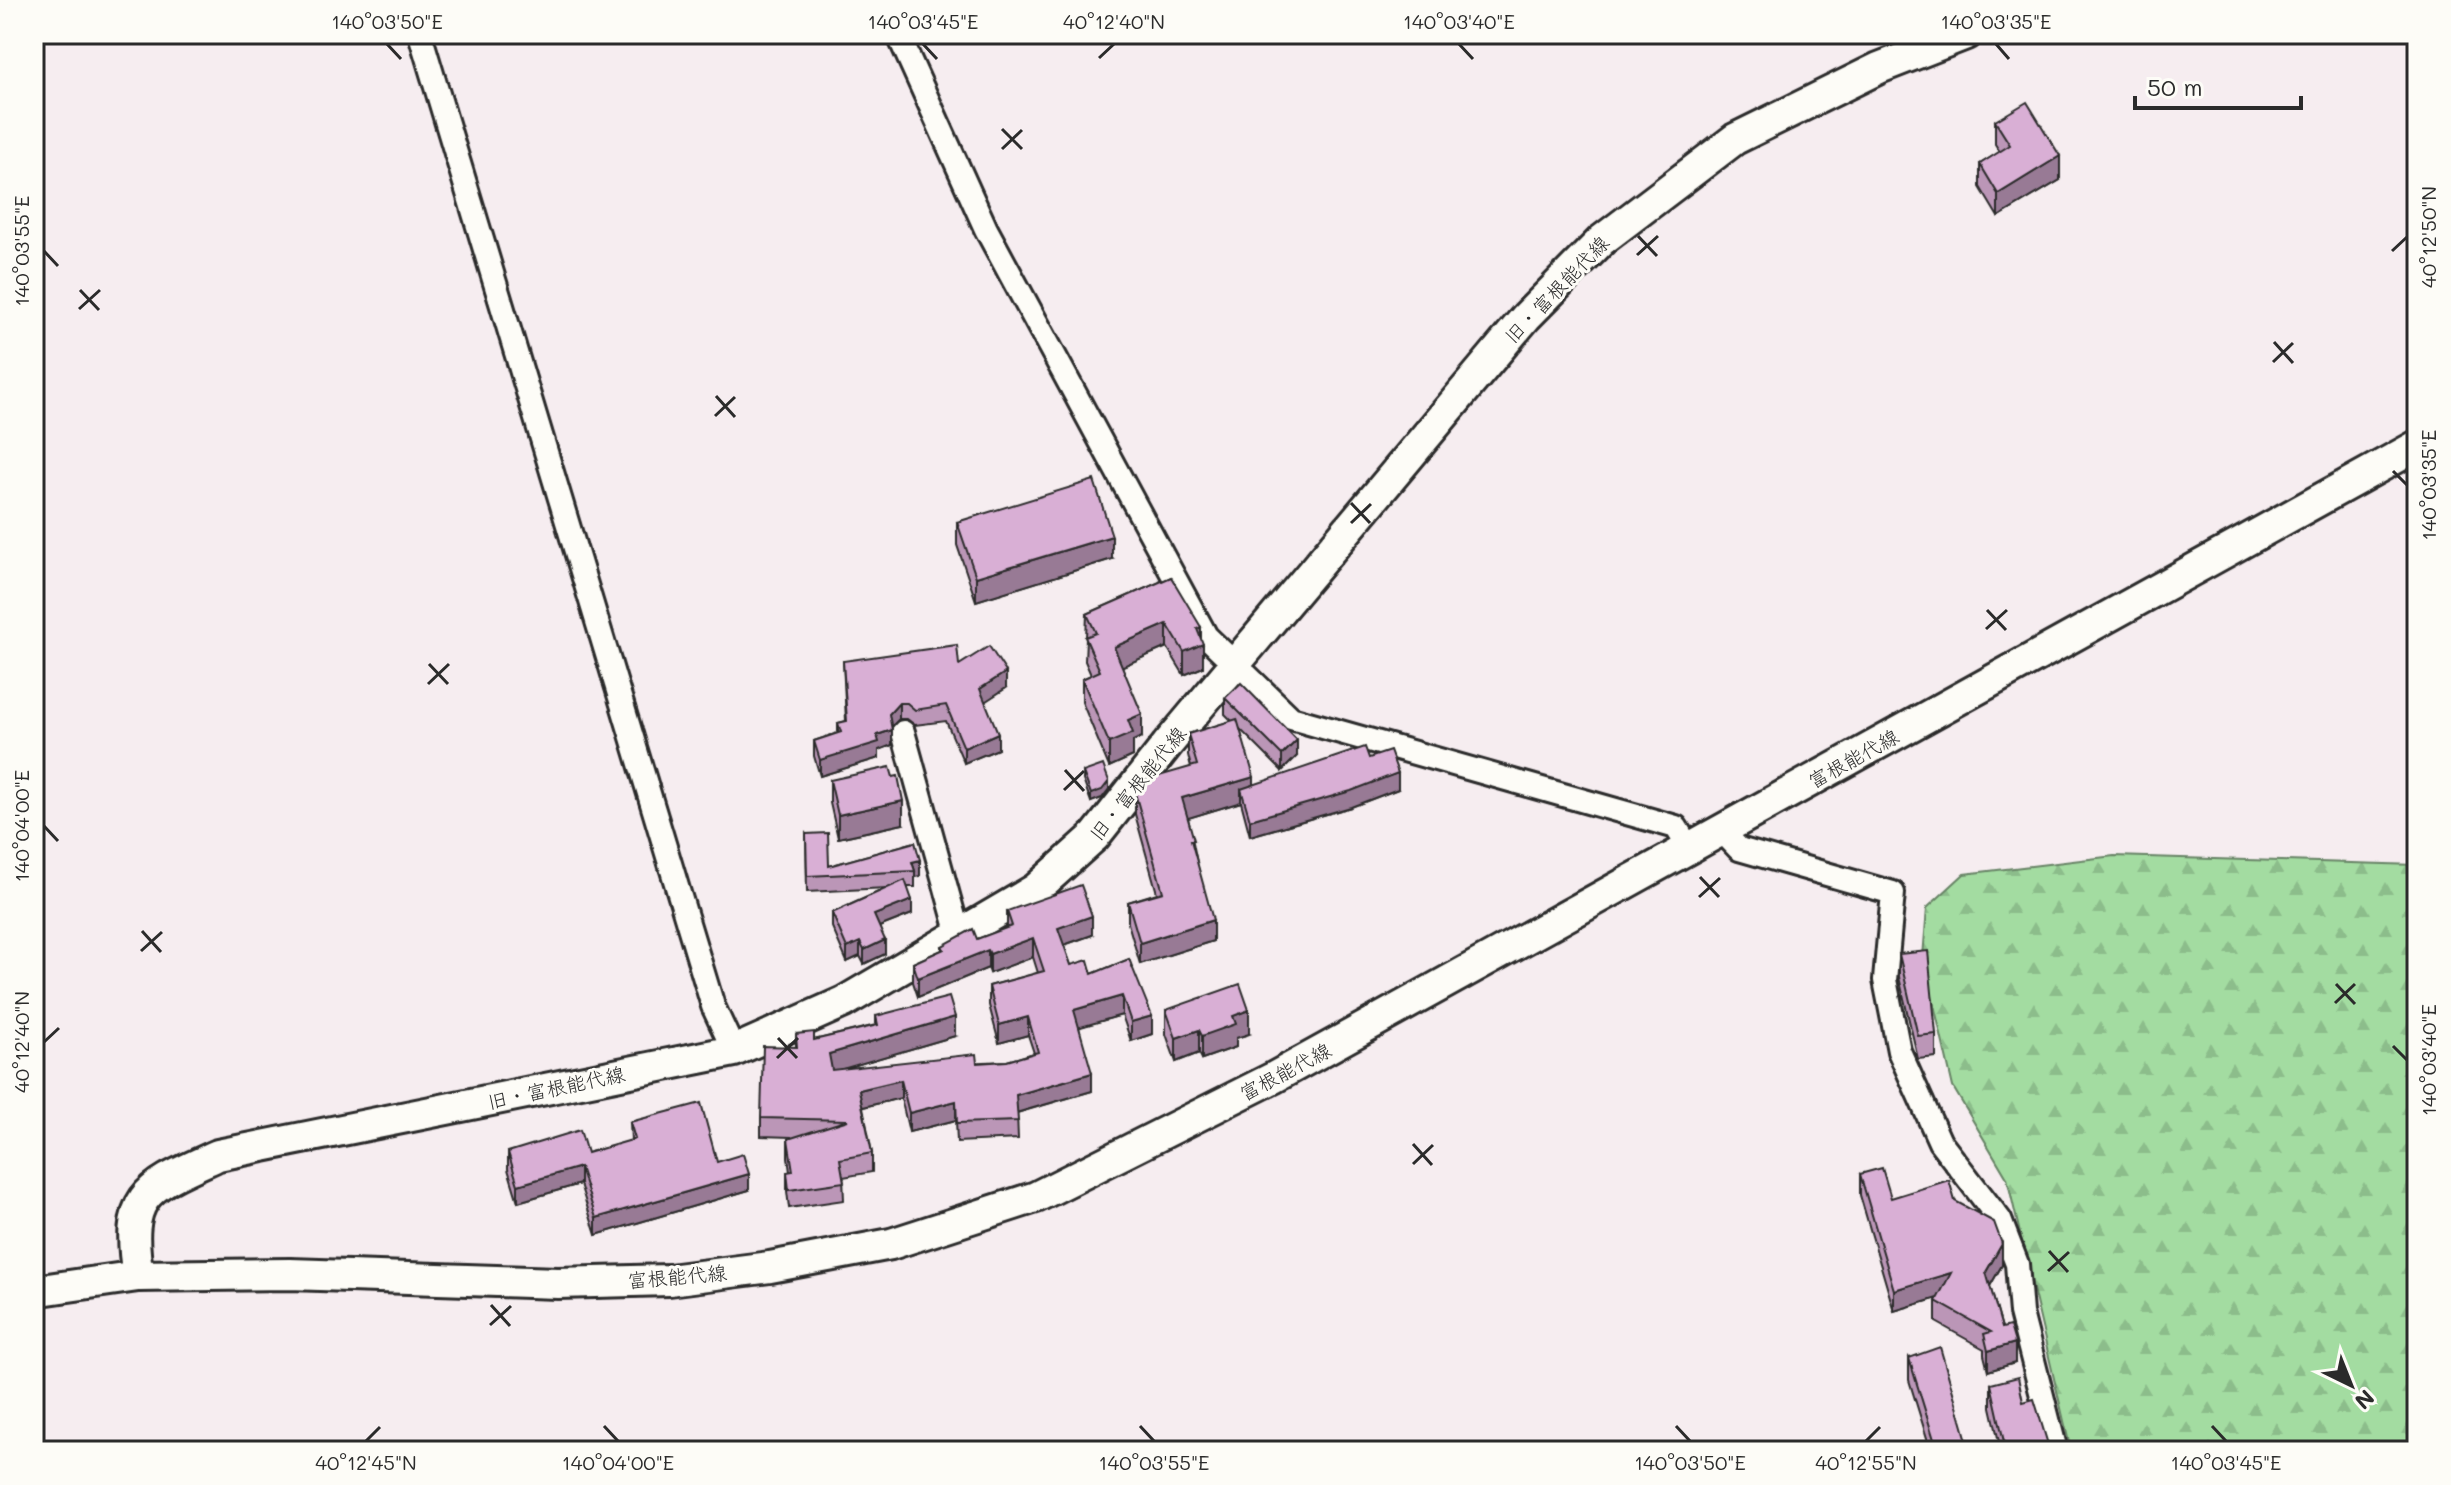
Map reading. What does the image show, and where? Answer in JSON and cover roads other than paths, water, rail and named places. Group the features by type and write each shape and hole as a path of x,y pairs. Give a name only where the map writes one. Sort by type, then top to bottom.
{"main road":[{"name":"旧・富根能代線","path":"138,1276 132,1244 135,1212 162,1181 218,1155 734,1051 844,1002 1036,889 1095,836 1526,317 1602,240 1735,139 1879,68 1966,34"},
{"name":"富根能代線","path":"34,1291 138,1276 290,1274 558,1283 669,1280 770,1267 891,1244 1036,1197 1273,1078 2417,446"}],"street":[{"path":"420,34 713,1006 734,1051"},
{"path":"898,34 986,229 1206,636 1291,718 1676,827 1689,848"},
{"path":"903,732 959,935"},
{"path":"1722,831 1739,849 1893,893 1885,980 1899,1051 1940,1142 2000,1220 2017,1264 2021,1313 2056,1451"}]}
